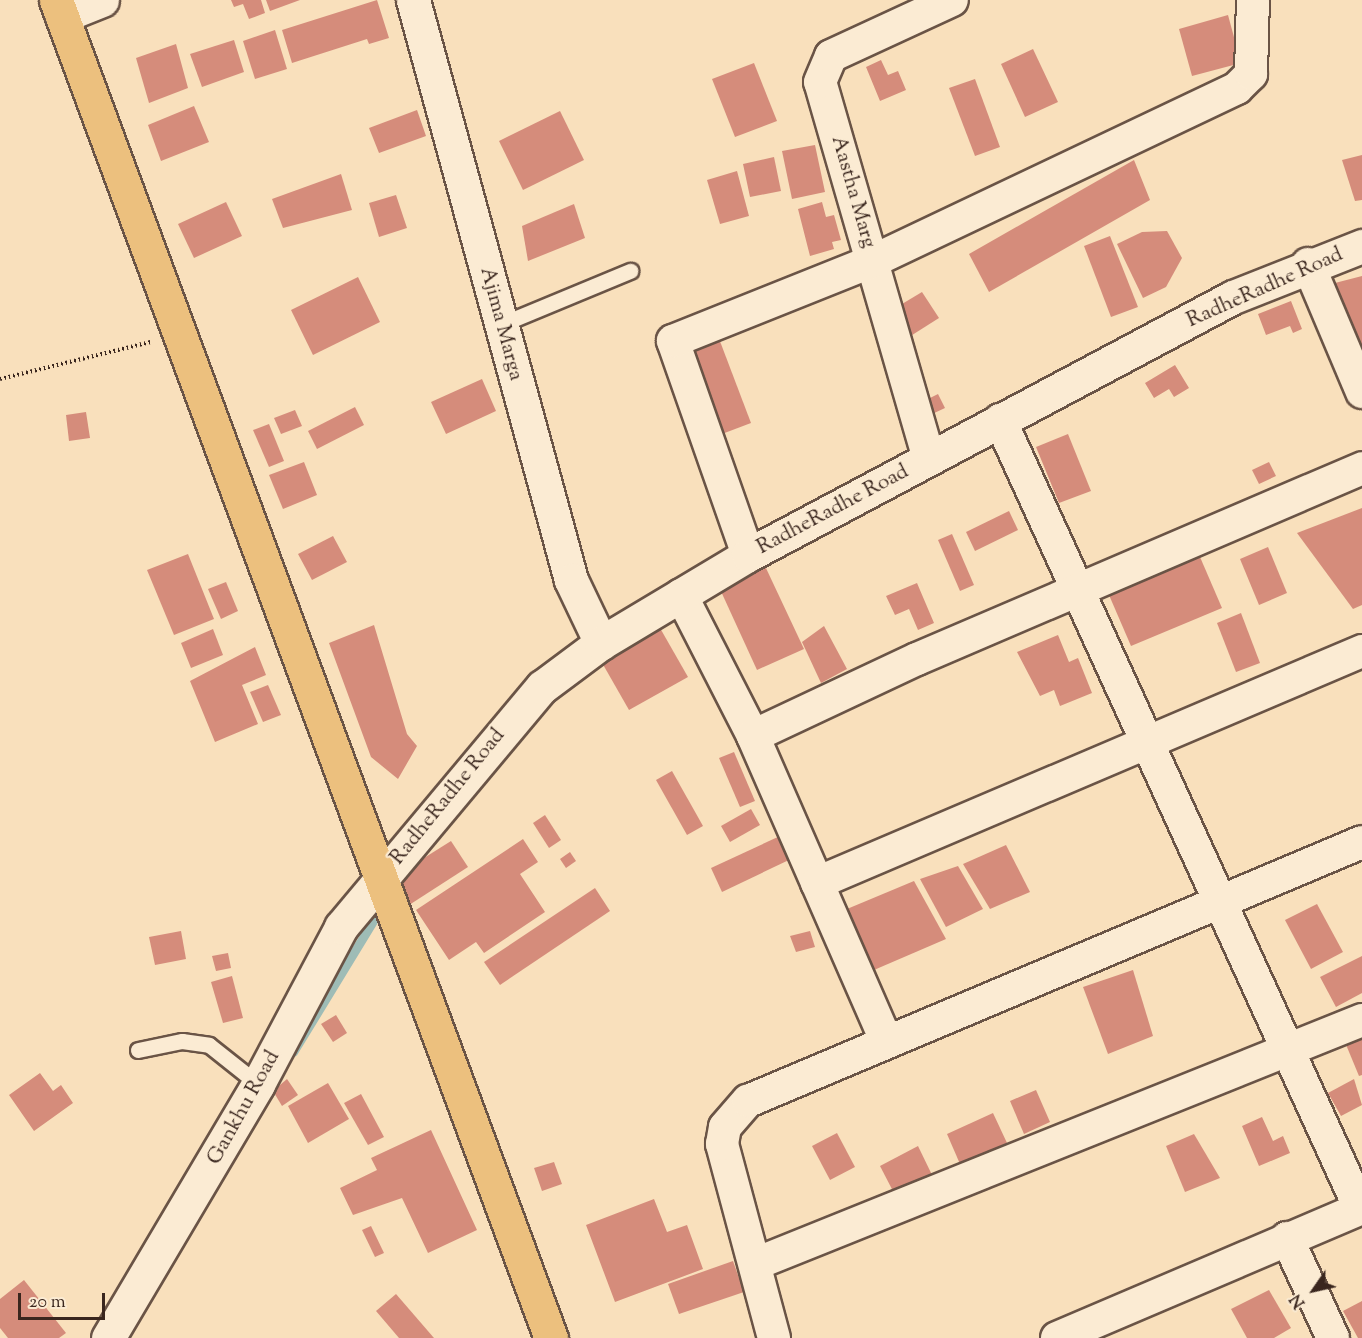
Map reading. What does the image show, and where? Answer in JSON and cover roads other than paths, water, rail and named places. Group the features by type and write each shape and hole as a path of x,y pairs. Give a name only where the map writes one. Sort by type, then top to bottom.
{"main road":[{"path":"102,0 59,8 177,335 551,1338"},
{"name":"Ajima Marga","path":"413,0 572,580 601,643"},
{"name":"RadheRadhe Road","path":"381,880 517,712 601,643 748,555 1233,297 1308,264 1362,246"},
{"name":"Gankhu Road","path":"108,1338 258,1084 341,927 381,880"}],"street":[{"name":"Aastha Marg","path":"929,459 820,82 822,66 831,56 952,0"},
{"path":"748,555 673,341 873,261 1247,82 1253,0"},
{"path":"1308,264 1362,392"},
{"path":"1000,420 1361,1208 1057,1338"},
{"path":"753,736 1078,591 1362,468"},
{"path":"681,595 753,736 886,1041"},
{"path":"817,883 1362,651"},
{"path":"774,1338 723,1144 725,1126 748,1101 886,1041 1221,904 1362,842"},
{"path":"755,1264 1362,1020"},
{"path":"1287,1238 1333,1338"}],"lane":[{"path":"502,324 630,271"},
{"path":"138,1050 182,1041 209,1045 258,1084"}],"waterway":[{"path":"293,1052 381,908"}]}
